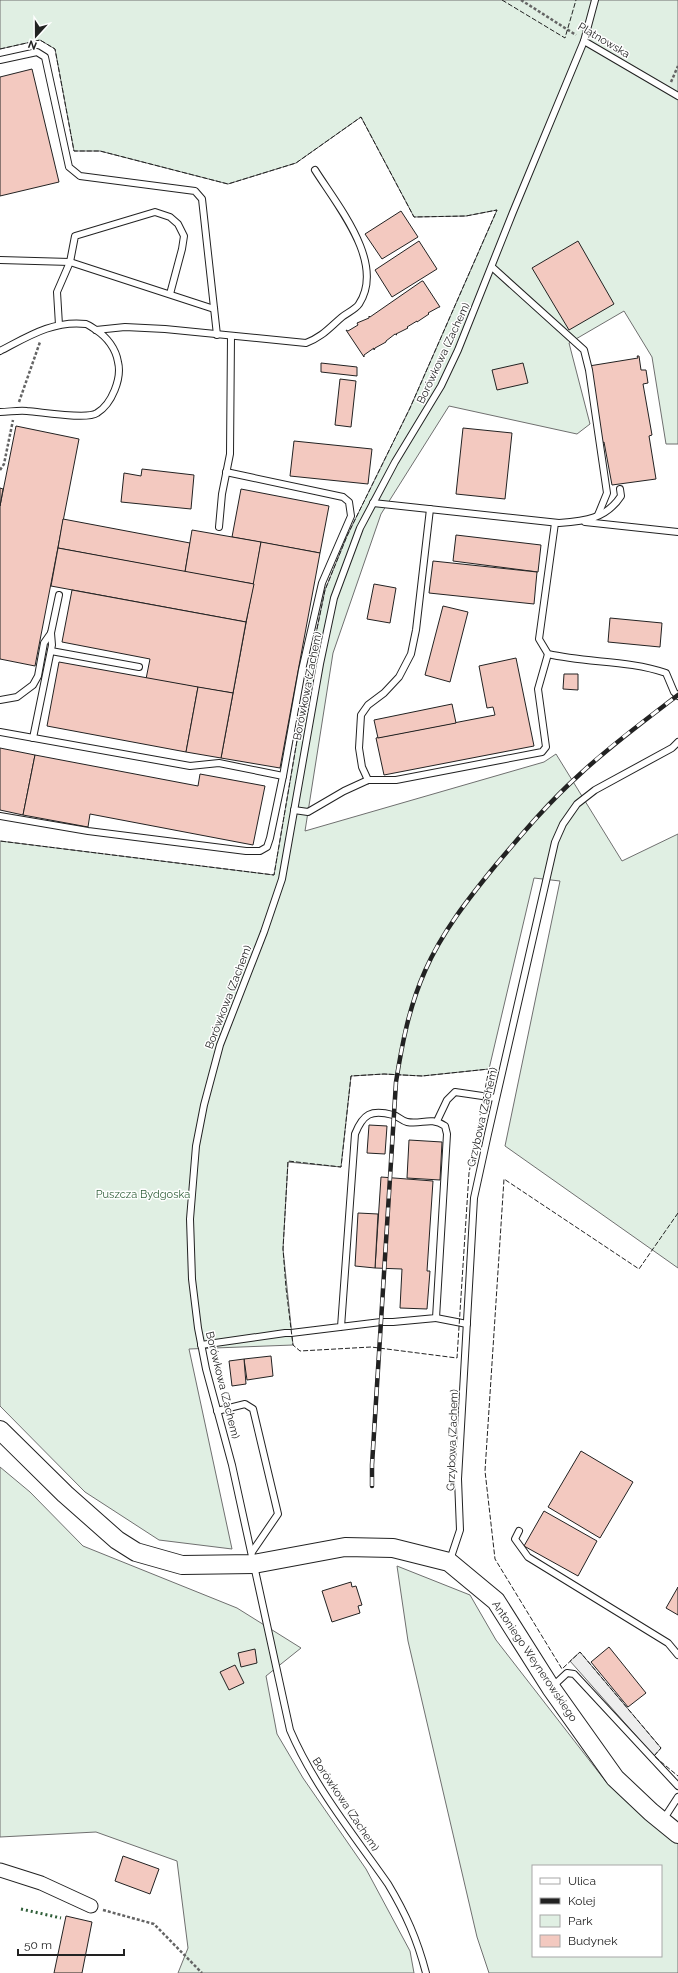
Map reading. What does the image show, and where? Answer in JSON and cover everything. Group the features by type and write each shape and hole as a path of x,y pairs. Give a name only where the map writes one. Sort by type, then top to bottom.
{"street":[{"name":"Antoniego Weynerowskiego","path":"0,1430 101,1527 117,1540 136,1552 182,1565 345,1547 393,1548 450,1562 496,1602 551,1688 615,1778 662,1822 678,1834"},
{"path":"0,1870 41,1883 91,1906"}],"lane":[{"name":"Borówkowa (Zachem)","path":"426,1973 413,1930 399,1902 314,1778 301,1755 290,1730 253,1558 202,1345 192,1279 190,1220 196,1146 204,1105 220,1045 264,932 282,879 334,598 360,528 395,462 441,386 458,350 516,204 584,41 595,0"},
{"name":"Plątnowska","path":"584,41 678,96"},
{"path":"0,60 37,52 45,57 68,167 80,176 195,191 202,199 217,335"},
{"path":"96,330 125,327 306,343 319,338 359,305 367,284 368,267 360,241 315,170"},
{"path":"59,325 57,292 70,262 75,236 155,212 170,217 178,224 184,236 170,294"},
{"path":"0,260 70,262 214,309"},
{"path":"492,267 584,350 589,370 607,493 598,515"},
{"path":"0,351 40,330 59,325 87,324 103,334 113,347 119,362 117,381 110,399 97,414 82,416 26,411 0,412"},
{"path":"219,527 222,494 230,454 231,336"},
{"path":"0,816 88,832 246,851 260,851 267,847 283,776 302,670 322,583 351,516 349,502 343,497 226,472"},
{"path":"585,522 613,508 621,496 620,489"},
{"path":"373,503 555,523 585,522 678,532"},
{"path":"368,780 362,767 359,748 361,715 368,705 384,693 399,677 411,654 416,630 430,510"},
{"path":"555,523 539,639 548,654 572,660 655,669 666,673 674,692 678,696"},
{"path":"33,738 51,651 51,633 59,595"},
{"path":"0,700 16,697 34,685 38,676 44,643 51,633"},
{"path":"51,651 139,667"},
{"path":"294,810 308,812 344,791 368,780 396,780 542,752 546,747 538,689 548,654"},
{"path":"0,732 190,766 219,763 283,776"},
{"name":"Grzybowa (Zachem)","path":"450,1562 460,1530 458,1479 474,1198 555,842 563,824 577,804 595,790 672,748 678,742"},
{"path":"437,1121 447,1100 455,1092 496,1098"},
{"path":"341,1327 355,1134 360,1122 366,1115 377,1112 394,1115 407,1122 437,1121 445,1126 447,1134 436,1318"},
{"path":"202,1345 381,1322 436,1318 467,1324"},
{"path":"218,1411 245,1404 253,1409 278,1514 253,1558"},
{"path":"519,1530 515,1538 528,1557 668,1643 678,1655"},
{"path":"551,1688 567,1673 574,1674 678,1786"},
{"path":"662,1822 678,1797"}],"path":[{"name":"Plątnowska","path":"521,0 584,41"},
{"path":"667,89 678,66"},
{"path":"91,1906 154,1924 202,1973"}],"green space":[{"name":"Puszcza Bydgoska","path":"0,0 678,0 678,444 666,444 652,357 624,311 569,343 590,424 577,434 449,406 381,514 333,653 305,831 544,762 556,754 622,861 678,834 678,1268 505,1146 560,881 534,878 489,1069 422,1076 384,1074 351,1076 341,1167 288,1162 283,1249 293,1345 189,1349 232,1549 159,1540 85,1492 0,1406 0,841 274,875 312,653 325,590 347,536 410,408 497,210 466,216 414,217 361,117 296,163 228,184 100,151 74,151 55,49 40,40 0,49"},
{"path":"0,1467 30,1492 83,1546 237,1608 301,1648 266,1676 277,1734 303,1778 366,1869 410,1951 414,1973 178,1973 188,1948 177,1861 96,1832 0,1837"},
{"path":"397,1566 470,1595 496,1640 607,1783 678,1843 678,1973 489,1973 477,1937 408,1641"}],"shaded area":[{"path":"580,1652 661,1748 654,1756 570,1661"}],"building":[{"path":"32,69 59,182 0,196 0,77"},
{"path":"401,211 418,237 382,259 365,234"},
{"path":"419,241 437,269 392,297 375,270"},
{"path":"578,241 614,304 569,330 532,268"},
{"path":"422,281 440,307 428,313 429,314 407,327 408,328 396,334 397,335 395,334 386,342 364,355 364,357 346,330 348,331 358,325 357,323 369,318 369,316 370,317"},
{"path":"637,356 639,356 641,370 646,370 648,383 643,384 652,435 649,436 656,479 612,485 604,442 602,443 589,366 638,358"},
{"path":"321,363 357,367 357,376 321,372"},
{"path":"523,363 528,383 497,390 492,370"},
{"path":"340,379 356,381 351,427 335,425"},
{"path":"16,426 79,439 35,666 0,659 0,506"},
{"path":"463,428 512,433 505,499 456,494"},
{"path":"294,441 372,449 368,484 290,476"},
{"path":"142,469 194,475 191,509 121,502 124,473 141,476"},
{"path":"0,488 3,489 0,506"},
{"path":"241,489 329,506 320,553 232,537"},
{"path":"63,519 190,543 185,572 58,548"},
{"path":"192,530 261,542 254,584 185,572"},
{"path":"456,535 541,545 538,572 453,561"},
{"path":"261,542 320,553 280,768 221,758"},
{"path":"58,548 254,584 246,622 51,586"},
{"path":"433,561 537,572 534,604 429,593"},
{"path":"374,584 396,588 390,623 367,619"},
{"path":"72,590 246,622 233,693 146,679 150,659 62,642"},
{"path":"443,606 468,612 450,682 425,675"},
{"path":"610,618 662,623 660,647 608,642"},
{"path":"516,658 534,746 384,775 376,738 495,715 493,707 487,708 479,666"},
{"path":"59,662 198,687 186,752 47,726"},
{"path":"564,674 578,674 578,690 563,689"},
{"path":"198,687 233,693 221,758 186,752"},
{"path":"452,704 456,723 378,738 374,720"},
{"path":"0,748 35,755 23,815 0,810"},
{"path":"35,755 198,786 200,774 265,786 253,845 90,814 88,827 23,815"},
{"path":"369,1125 387,1126 385,1154 367,1153"},
{"path":"409,1140 442,1142 440,1180 407,1178"},
{"path":"381,1177 433,1181 427,1271 430,1271 427,1309 400,1308 402,1269 375,1268"},
{"path":"358,1213 378,1214 375,1268 355,1266"},
{"path":"271,1356 273,1376 247,1380 244,1359"},
{"path":"244,1359 246,1384 232,1386 229,1361"},
{"path":"581,1451 633,1482 600,1538 548,1507"},
{"path":"544,1511 597,1541 578,1576 524,1546"},
{"path":"351,1582 352,1587 356,1586 362,1605 358,1606 360,1613 332,1622 322,1591"},
{"path":"678,1587 678,1615 666,1608"},
{"path":"609,1647 646,1693 628,1707 591,1662"},
{"path":"255,1649 257,1663 241,1667 238,1653"},
{"path":"235,1665 244,1683 229,1690 220,1672"},
{"path":"123,1856 159,1869 150,1894 115,1881"},
{"path":"66,1916 92,1922 82,1973 54,1973"}],"railway":[{"path":"372,1486 372,1465 396,1082 407,1026 419,985 439,943 456,916 495,866 536,819 591,764 678,695"}],"hedge":[{"path":"21,1909 61,1918"}],"fence":[{"path":"502,0 565,38 576,0"},
{"path":"0,49 40,40 55,49 74,151 100,151 228,184 296,163 361,117 414,217 466,216 497,210 410,408 347,536 325,590 312,653 274,875 0,841"},
{"path":"489,1069 469,1173 457,1358 371,1347 300,1351 293,1345 283,1249 288,1161 341,1167 351,1076 384,1074 422,1076 489,1069"},
{"path":"678,1213 639,1269 504,1179 485,1471 495,1559 562,1669 580,1652 661,1748 654,1756 678,1776"}]}
